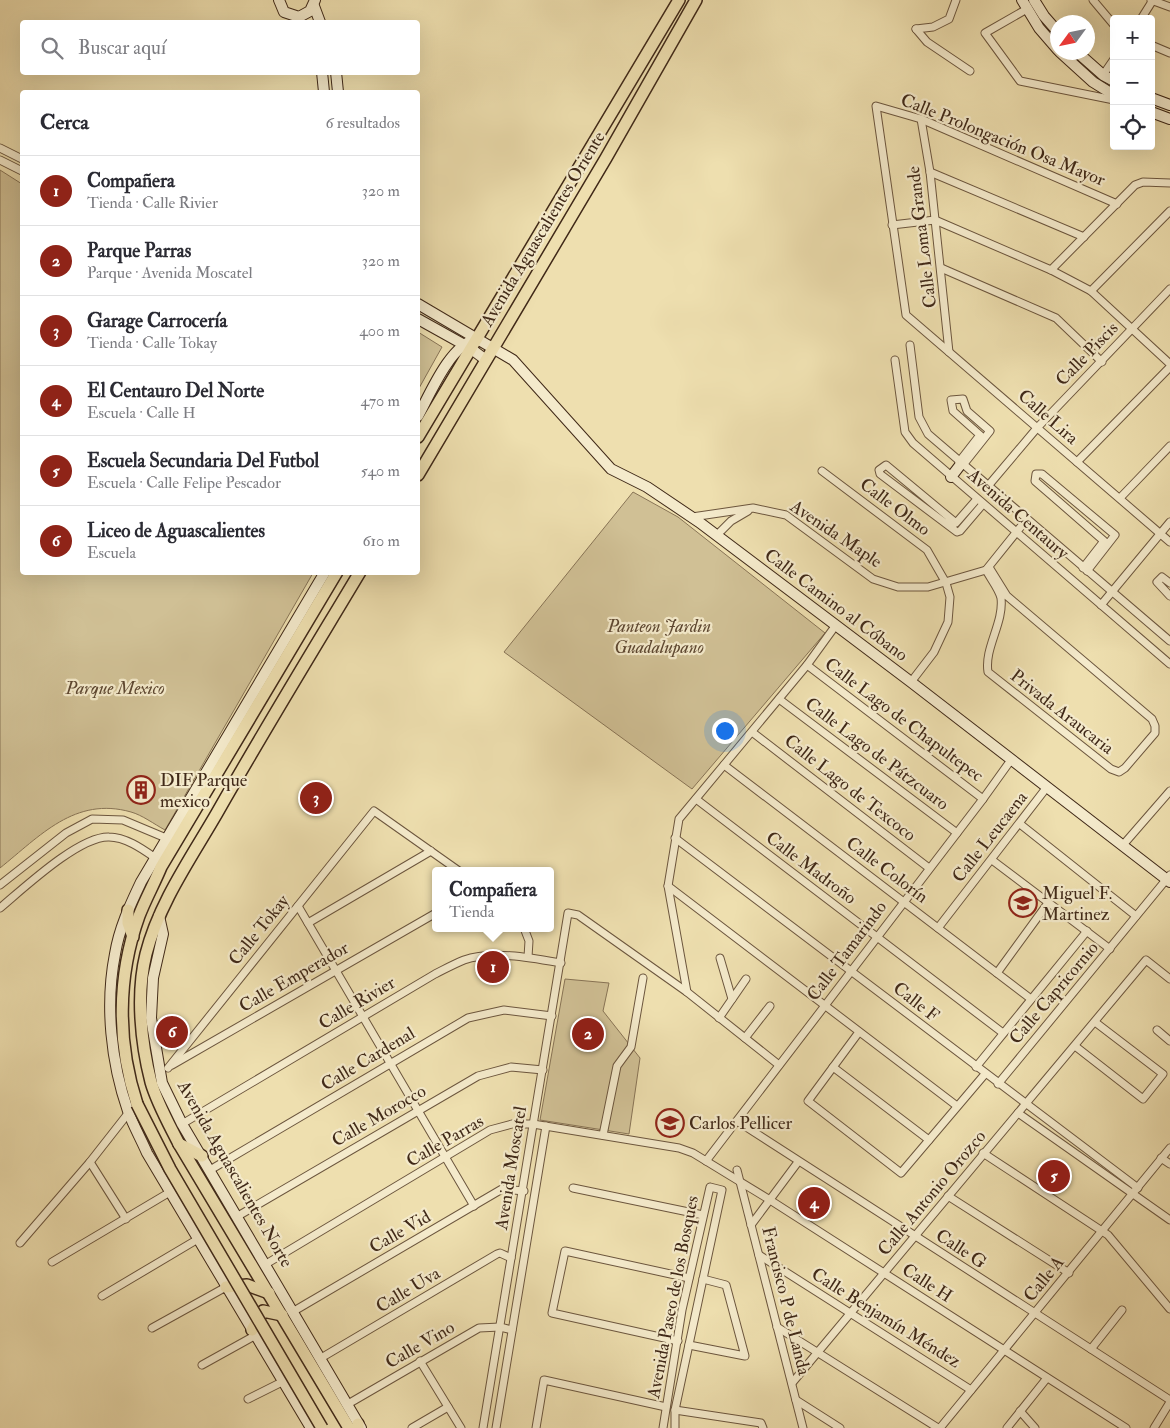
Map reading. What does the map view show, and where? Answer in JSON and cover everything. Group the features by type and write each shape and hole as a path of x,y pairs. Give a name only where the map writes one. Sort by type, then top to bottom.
{"main road":[{"name":"Avenida Aguascalientes Oriente","path":"420,433 470,344 680,0"},
{"name":"Avenida Aguascalientes Oriente","path":"420,472 696,0"},
{"path":"322,1428 170,1169 137,1104 125,1059 121,1022 123,985 133,938 139,916 161,868 335,575"},
{"path":"159,916 192,856 358,575"},
{"path":"284,660 301,670"},
{"path":"231,731 245,728"},
{"path":"128,910 128,923 133,938"},
{"name":"Avenida Aguascalientes Norte","path":"159,916 144,965 141,994 143,1043 151,1083 179,1144 282,1315 357,1427"},
{"path":"179,1144 202,1156"},
{"path":"226,1286 247,1285 269,1293"},
{"path":"254,1332 263,1311 282,1315"}],"street":[{"path":"279,0 284,12 301,20 310,12 314,3"},
{"path":"956,0 949,19 933,27 916,29 927,42 970,71"},
{"path":"1034,0 1050,23"},
{"path":"1093,0 1110,20"},
{"path":"1143,15 1152,0 1170,7"},
{"path":"314,3 319,20"},
{"path":"1050,39 1024,4 985,33 1020,81 1110,99"},
{"path":"1155,47 1170,53"},
{"path":"1069,60 1094,82 1110,92"},
{"path":"1086,60 1102,75 1110,79"},
{"path":"1102,75 1113,60"},
{"path":"322,75 324,90"},
{"path":"336,75 338,90"},
{"path":"1155,99 1170,105"},
{"name":"Calle Prolongación Osa Mayor","path":"892,225 876,106 922,120 1117,204"},
{"path":"1155,113 1170,119"},
{"name":"Calle Loma Grande","path":"922,120 936,220 950,352"},
{"path":"0,148 20,158"},
{"path":"0,160 20,170"},
{"path":"930,172 1084,237"},
{"path":"1051,270 1135,185 1143,182 1170,183"},
{"path":"1091,291 1170,211"},
{"path":"892,225 936,220 1051,270 1091,291 1170,366 1077,462"},
{"name":"Calle Lira","path":"892,225 906,315 1170,542"},
{"path":"941,268 1056,318 1102,362"},
{"name":"Calle Piscis","path":"988,486 1037,428 1170,289"},
{"path":"420,306 470,344 486,360"},
{"path":"420,320 442,333 470,344"},
{"path":"442,333 450,348 448,364"},
{"name":"Calle Camino al Cóbano","path":"470,344 492,349 508,356 611,469 647,488 717,535 1123,845 1169,878"},
{"name":"Avenida Aguascalientes Oriente","path":"420,413 448,364 470,344"},
{"name":"Avenida Centaury","path":"910,346 919,417 922,427 928,434 1170,642"},
{"name":"Avenida Centaury","path":"895,360 905,432 912,443 1170,664"},
{"path":"951,477 990,431 967,411 963,398 951,400 953,411 980,435 961,464"},
{"path":"1120,498 1170,446"},
{"path":"977,499 956,523 886,465 879,470 880,474 956,532 960,531 983,504"},
{"name":"Calle Olmo","path":"822,471 927,550 946,583 950,598 948,622 934,652 911,682"},
{"path":"1036,474 1042,474 1115,536 1085,569 1104,541 1036,482 1034,478 1036,474"},
{"path":"717,535 731,521 753,508"},
{"name":"Avenida Maple","path":"692,517 753,508 786,514 873,579 898,587 928,587 946,583 987,568"},
{"path":"987,568 1027,520"},
{"path":"1101,605 1170,522"},
{"name":"Privada Araucaria","path":"987,568 1004,596 1152,718 1155,733 1125,768 1119,772 1111,769 988,672 987,665 997,631 1004,596"},
{"path":"311,1428 148,1153 128,1113 120,1084 110,1028 115,953 128,910 154,857 323,575"},
{"path":"1170,583 1162,577 1157,581 1158,586 1170,596"},
{"path":"779,1065 687,992 668,886 675,838 680,819 807,665 836,625"},
{"name":"Calle Lago de Chapultepec","path":"807,665 983,799"},
{"name":"Calle Lago de Pátzcuaro","path":"779,699 956,833"},
{"name":"Calle Lago de Texcoco","path":"752,732 929,868"},
{"name":"Calle Tamarindo","path":"706,1161 1011,760"},
{"name":"Calle Colorín","path":"724,765 1031,999"},
{"name":"Calle Leucaena","path":"938,928 1047,787"},
{"path":"1123,845 1170,791"},
{"name":"Calle Madroño","path":"696,799 1003,1033"},
{"name":"Calle Tokay","path":"164,1070 374,811 431,851"},
{"path":"0,885 66,833 92,819 124,820 166,838"},
{"path":"1020,824 1136,916"},
{"path":"0,908 72,851 97,838 110,837 133,843 154,857"},
{"name":"Calle F","path":"675,838 1138,1188"},
{"path":"308,923 431,851 453,867"},
{"path":"992,860 1110,949"},
{"name":"Calle Capricornio","path":"998,1084 1169,878"},
{"path":"668,886 957,1106"},
{"path":"997,973 1048,903"},
{"path":"298,906 474,1206"},
{"name":"Avenida Moscatel","path":"483,1428 561,963 566,916 568,913 578,915 687,992"},
{"name":"Calle Emperador","path":"164,1070 432,914"},
{"name":"Avenida Aguascalientes Norte","path":"159,916 163,934 153,978 151,1018 164,1070 182,1124 348,1404 357,1427"},
{"path":"976,1067 1087,931"},
{"path":"526,932 529,941 528,957"},
{"name":"Calle Rivier","path":"182,1124 435,974 465,960 495,956 528,957 561,963"},
{"path":"720,958 732,999"},
{"name":"Calle Antonio Orozco","path":"792,1383 1146,960 1170,979"},
{"path":"603,1135 617,1066 631,1047 644,978"},
{"path":"719,1018 746,979"},
{"path":"745,1038 770,1006"},
{"name":"Calle Cardenal","path":"210,1170 468,1018 504,1010 552,1016"},
{"path":"1075,1046 1143,1099 1163,1074 1095,1022"},
{"path":"1157,1030 1170,1041"},
{"path":"858,1032 808,1101 901,1173 985,1074"},
{"name":"Calle Morocco","path":"238,1216 478,1076 512,1067 543,1070"},
{"path":"833,1067 929,1140"},
{"path":"20,1243 137,1104"},
{"path":"1018,1113 1170,1220"},
{"name":"Calle G","path":"737,1121 1170,1401"},
{"name":"Calle Parras","path":"266,1264 490,1130 512,1124 533,1124 679,1148 706,1161 741,1182"},
{"name":"Avenida Moscatel","path":"496,1428 546,1126"},
{"name":"Calle A","path":"939,1428 1069,1272 1105,1233 1170,1148"},
{"path":"983,1154 1105,1233 1170,1309"},
{"path":"1162,1158 1170,1164"},
{"path":"90,1162 126,1219"},
{"path":"751,1225 798,1162"},
{"name":"Francisco P de Landa","path":"738,1170 803,1428"},
{"name":"Calle H","path":"741,1182 1126,1428"},
{"name":"Avenida Paseo de los Bosques","path":"662,1428 682,1310 702,1215 710,1187 722,1190 675,1410 675,1428"},
{"name":"Calle Vid","path":"294,1311 506,1188 524,1191"},
{"path":"573,1188 702,1215"},
{"path":"52,1262 170,1192"},
{"path":"948,1196 1069,1272"},
{"path":"102,1296 198,1239"},
{"path":"678,1341 552,1313 564,1251 689,1278"},
{"name":"Calle Uva","path":"321,1358 497,1254 500,1253 511,1258"},
{"name":"Calle Benjamín Méndez","path":"759,1255 971,1390"},
{"path":"689,1345 745,1356 726,1285 703,1279"},
{"path":"152,1328 226,1286"},
{"path":"682,1310 695,1312"},
{"path":"1091,1349 1122,1310"},
{"name":"Calle Vino","path":"348,1404 480,1328 500,1327 512,1330"},
{"path":"777,1327 939,1428"},
{"path":"202,1365 254,1332"},
{"path":"420,1361 461,1428"},
{"path":"1007,1428 1047,1378"},
{"path":"536,1428 544,1380 666,1407"},
{"path":"248,1399 282,1382"},
{"path":"796,1400 840,1428"},
{"path":"1154,1428 1170,1401"},
{"path":"412,1428 448,1407"},
{"path":"675,1410 761,1423 763,1428"},
{"path":"1020,1411 1035,1428"}],"green space":[{"name":"Parque Mexico","path":"0,170 20,183 20,575 312,575 165,830 144,817 131,812 111,809 75,814 44,832 0,868"},
{"path":"420,333 442,347 420,386"},
{"name":"Panteon Jardin Guadalupano","path":"633,492 678,517 825,633 692,789 504,652"},
{"path":"565,979 609,983 603,1011 640,1058 629,1134 540,1120"}],"place":[{"name":"DIF Parque mexico","path":"141,790"},
{"name":"Garage Carrocería","path":"316,798"},
{"name":"Miguel F. Martinez","path":"1023,903"},
{"name":"Compañera","path":"493,967"},
{"name":"Liceo de Aguascalientes","path":"172,1032"},
{"name":"Parque Parras","path":"588,1034"},
{"name":"Carlos Pellicer","path":"670,1123"},
{"name":"Escuela Secundaria Del Futbol","path":"1054,1176"},
{"name":"El Centauro Del Norte","path":"814,1203"}]}
